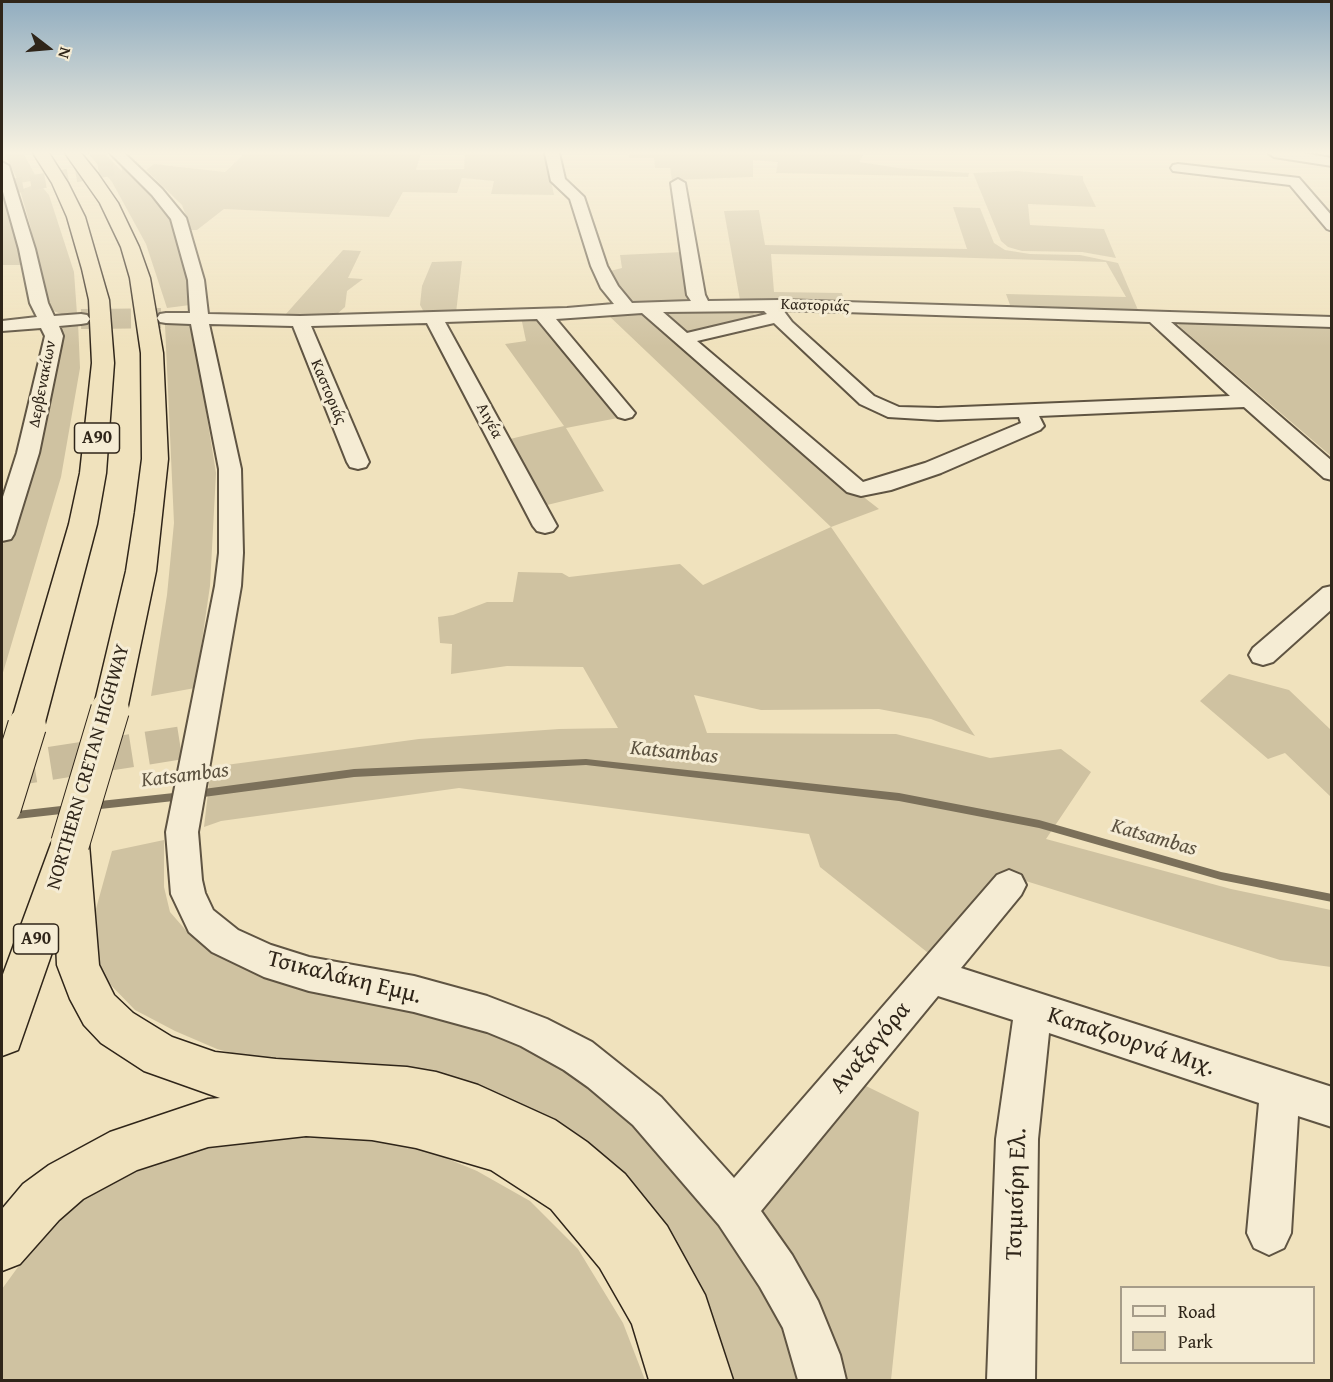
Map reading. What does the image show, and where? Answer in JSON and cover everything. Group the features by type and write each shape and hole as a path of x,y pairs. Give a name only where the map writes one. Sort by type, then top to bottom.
{"highway":[{"name":"Α90","path":"2,807 83,524 95,449 103,363 100,309 92,269 76,217"},
{"name":"NORTHERN CRETAN HIGHWAY","path":"2,1035 70,844 110,710 141,571 155,459 152,353 140,278 130,247 116,217"},
{"path":"70,844 78,965 85,985 99,1010 117,1028 160,1055 194,1069 227,1077 406,1089 436,1095 478,1108 538,1137 570,1159 621,1205 649,1244 686,1314 706,1380"},
{"path":"2,1246 41,1202 66,1182 127,1149 207,1123 306,1113 372,1117 416,1124 503,1150 568,1192 618,1250 655,1313 676,1380"}],"street":[{"name":"Δερβενακίων","path":"2,534 28,453 54,336 39,303 27,249 16,217"},
{"name":"Τσικαλάκη Εμμ.","path":"178,217 196,280 182,318 230,469 231,553 228,586 182,832 186,887 201,921 225,941 280,966 309,974 414,994 487,1014 534,1032 602,1073 647,1111 734,1210 770,1262 802,1317 816,1355 822,1380"},
{"path":"584,217 599,266 610,288 684,339 855,487 861,489 883,485 933,468 1033,426 1026,410"},
{"path":"684,217 696,295 703,306"},
{"name":"Καστοριάς","path":"182,318 300,321 542,314 636,307 703,306 773,311 1155,316 1332,322"},
{"path":"684,339 773,311 867,400 886,411 918,415 1249,401"},
{"path":"542,314 625,413"},
{"path":"1155,316 1332,473"},
{"name":"Αιγέα","path":"433,317 545,526"},
{"path":"2,326 81,319"},
{"name":"Καστοριάς","path":"300,321 358,462"},
{"path":"1263,655 1332,594"},
{"name":"Αναξαγόρα","path":"734,1210 1009,885"},
{"name":"Καπαζουρνά Μιχ.","path":"931,976 1332,1107"},
{"name":"Τσιμισίρη Ελ.","path":"1011,1380 1017,1139 1033,1009"},
{"path":"1269,1233 1280,1089"}],"green space":[{"path":"2,217 9,217 23,265 2,265"},
{"path":"28,217 56,217 74,272 77,314 64,315 48,309"},
{"path":"131,217 169,217 176,232 186,271 190,305 167,308 146,244"},
{"path":"186,217 213,217 197,230 191,230"},
{"path":"725,217 760,217 765,245 967,249 956,217 984,217 994,243 1005,250 1030,254 1080,255 1118,263 1138,310 1010,305 1006,294 1126,297 1106,262 942,257 771,254 774,292 842,293 844,301 775,298 740,300"},
{"path":"991,217 1029,217 1030,225 1104,229 1116,258 1082,252 1022,251 1008,247 1001,241"},
{"path":"343,250 361,251 348,278 363,279 347,291 345,307 336,315 285,315"},
{"path":"682,252 694,301 633,302 627,300 615,286 610,271 622,268 620,255"},
{"path":"462,261 456,313 425,314 420,305 422,286 432,262"},
{"path":"749,310 759,318 684,336 659,311"},
{"path":"647,312 825,467 879,509 831,527 607,314"},
{"path":"521,317 539,318 623,417 566,428 604,491 543,506 506,440 564,426 505,344 526,341"},
{"path":"78,322 80,368 61,477 2,676 2,547 14,516 57,337 64,323"},
{"path":"1178,323 1331,329 1331,456 1180,327"},
{"path":"192,324 216,473 210,586 195,688 151,696 167,595 174,523 165,325"},
{"path":"831,527 975,736 931,719 879,709 761,710 694,695 707,733 896,734 990,758 1061,749 1091,772 1046,839 1231,889 1331,910 1331,967 1280,960 1000,873 932,956 820,867 809,834 459,788 221,821 204,827 211,767 419,739 559,729 618,728 583,667 507,666 451,674 452,644 440,643 438,617 453,615 487,602 513,602 518,572 562,573 569,577 680,564 703,585"},
{"path":"1229,674 1289,690 1331,730 1331,797 1285,753 1268,759 1200,701"},
{"path":"164,840 164,887 170,912 190,935 233,962 272,978 329,989 482,1029 533,1050 582,1077 632,1114 769,1282 811,1380 724,1380 713,1325 514,1103 470,1082 417,1069 372,1064 250,1058 217,1049 135,1010 103,977 92,954 94,916 112,851"},
{"path":"864,1085 919,1112 891,1380 836,1380 756,1212"},
{"path":"294,1135 369,1138 424,1149 477,1171 530,1201 578,1249 623,1323 645,1380 2,1380 2,1289 42,1234 89,1193 119,1176 191,1150"}],"waterway":[{"name":"Katsambas","path":"196,794 354,773 586,762 899,797 1039,824 1221,876 1332,898"},
{"name":"Katsambas","path":"91,806 183,796"},
{"name":"Katsambas","path":"8,816 70,809"}],"tunnel":[{"path":"81,319 166,318"},
{"path":"2,771 199,740"}]}
